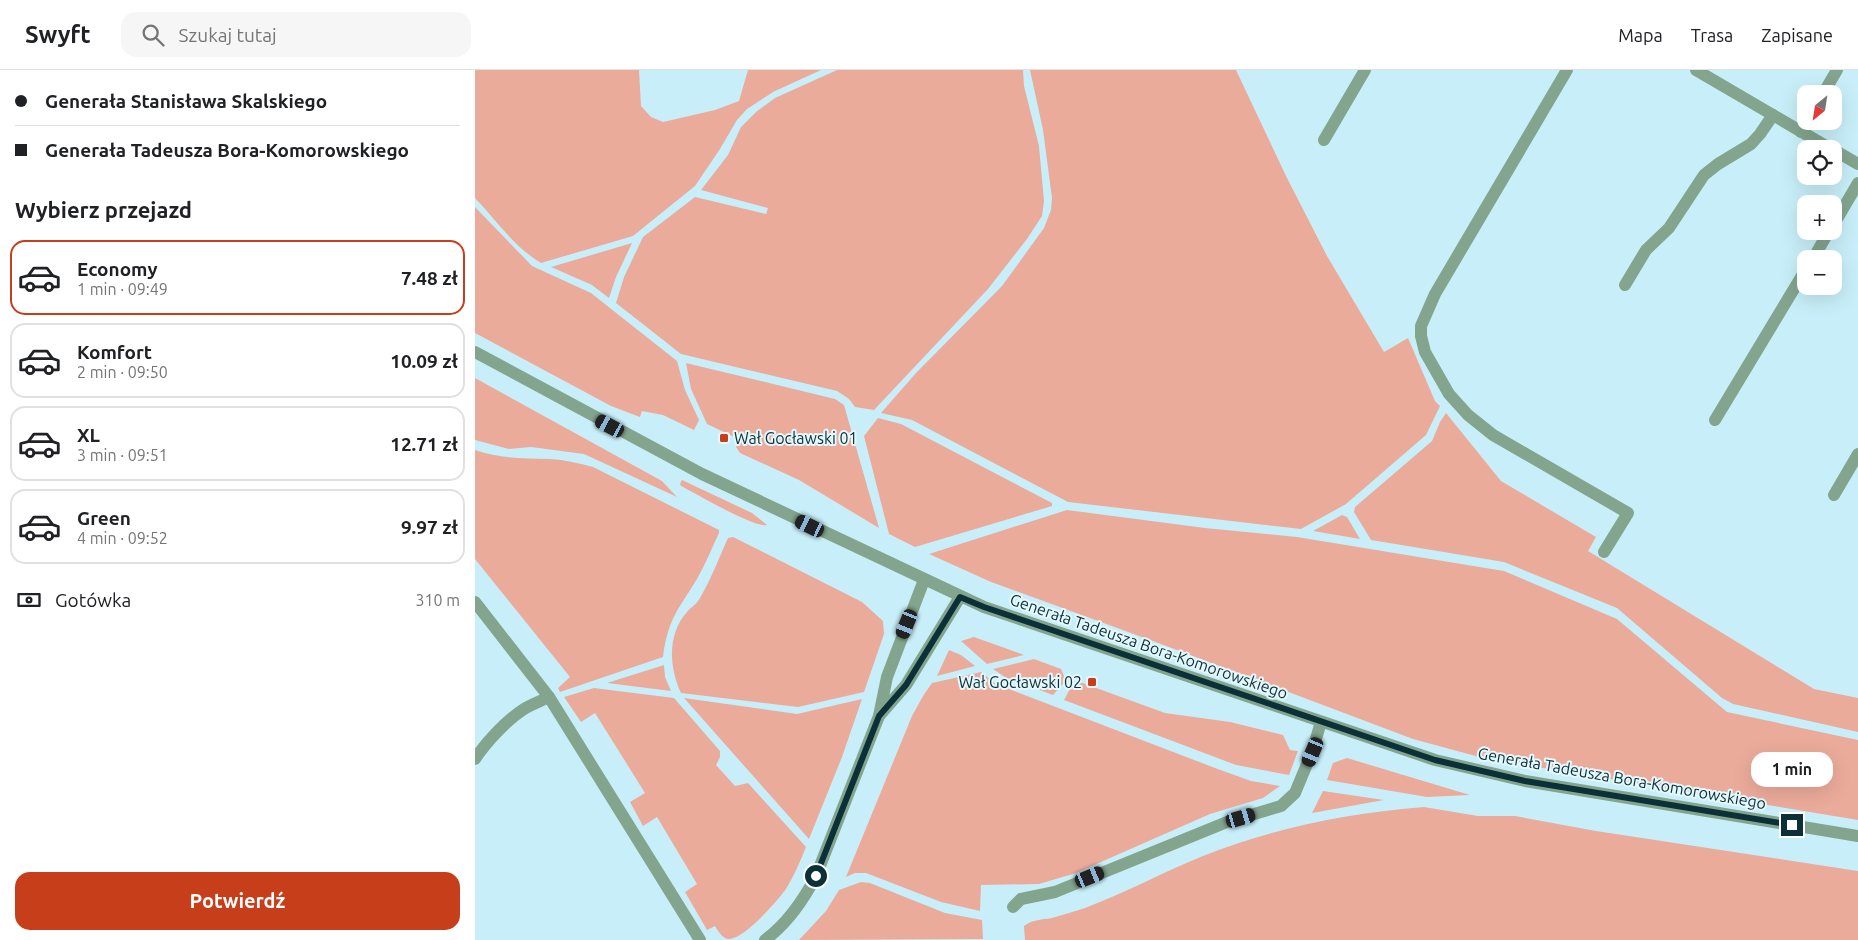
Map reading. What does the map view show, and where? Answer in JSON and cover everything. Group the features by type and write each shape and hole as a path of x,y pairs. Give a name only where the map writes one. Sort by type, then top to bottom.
{"street":[{"path":"1324,140 1365,70"},
{"path":"1567,70 1435,294 1421,326 1421,336 1425,352 1449,394 1468,415 1493,435 1628,513 1604,552"},
{"path":"1696,70 1773,115 1797,124"},
{"path":"1828,85 1837,70"},
{"path":"1625,285 1646,250 1669,228 1704,175 1751,144 1773,115"},
{"path":"1809,130 1822,140"},
{"path":"1842,154 1858,164"},
{"path":"1842,210 1858,183"},
{"path":"1715,420 1797,284"},
{"name":"Generała Tadeusza Bora-Komorowskiego","path":"475,352 694,470 984,607 1435,760 1525,781 1858,836"},
{"path":"1834,495 1858,454"},
{"path":"765,940 786,922 803,900 816,876 879,716 887,677 924,580"},
{"path":"879,716 906,685 960,597"},
{"path":"475,602 549,697 701,940"},
{"path":"475,759 483,747 517,714 549,697"},
{"path":"1013,907 1021,899 1055,892 1227,822 1281,806 1295,793 1313,752 1321,722"}],"shaded area":[{"path":"475,70 639,70 641,106 651,117 663,122 715,110 739,101 748,70 821,70 773,92 747,109 737,120 695,186 633,236 541,263 522,249 475,198"},
{"path":"837,70 1023,70 1024,86 1039,146 1044,201 1042,216 1027,239 988,289 874,410 855,407 849,399 837,391 681,354 616,303 624,277 643,237 695,197 766,214 768,208 701,190 728,155 741,127 756,112 775,98"},
{"path":"1030,70 1236,70 1287,178 1327,256 1384,352 1408,338 1435,401 1440,406 1426,435 1346,504 1301,529 1068,502 912,420 881,413 916,373 1002,286 1044,228 1051,210 1052,198 1043,130"},
{"path":"475,207 532,266 591,293 677,361 685,390 699,420 694,430 663,415 642,411 640,417 611,406 475,333"},
{"path":"632,243 616,277 609,298 592,285 551,267"},
{"path":"686,363 835,399 844,405 879,528 799,480 740,453 736,447 741,440 707,424 691,389"},
{"path":"475,378 662,481 677,497 584,454 531,447 509,449 475,440"},
{"path":"1446,413 1501,481 1596,537 1588,551 1814,689 1858,698 1858,732 1733,704 1722,698 1617,608 1504,562 1371,540 1354,512 1355,507 1432,441"},
{"path":"878,418 901,424 1052,503 1052,506 915,547 889,534 864,436"},
{"path":"475,450 503,457 556,459 593,467 719,530 703,568 671,624 663,657 560,692 558,688 570,677 475,559"},
{"path":"682,480 752,513 767,525 760,525 750,521 712,503 681,486"},
{"path":"1067,510 1205,528 1297,537 1504,571 1617,619 1727,712 1858,740 1858,820 1483,758 1413,739 991,582 929,554"},
{"path":"1342,515 1347,517 1360,539 1313,531"},
{"path":"733,537 862,602 883,621 884,634 864,692 798,707 681,693 672,662 673,641 676,630 687,612 700,598 728,538"},
{"path":"974,637 1024,655 987,664 961,641"},
{"path":"949,650 961,655 975,666 937,676"},
{"path":"1034,659 1061,669 1064,676 1068,678 1053,695 1005,677 993,669"},
{"path":"664,665 665,677 671,691 607,683"},
{"path":"981,672 996,684 1215,768 1251,781 1280,786 1263,798 1210,814 1076,873 1039,884 981,885 980,911 941,902 866,873 855,873 846,877 912,716 923,696 932,683"},
{"path":"1077,681 1165,713 1230,722 1283,735 1290,750 1298,751 1289,775 1236,765 1064,700 1072,685"},
{"path":"594,688 674,698 720,751 720,757 716,765 735,786 748,783 806,847 786,889 760,919 735,938 728,939 722,936 715,926 707,930 685,892 697,884 657,817 643,826 630,802 645,793 595,713 581,722 564,697"},
{"path":"684,698 797,714 862,699 842,757 809,839"},
{"path":"1347,758 1470,795 1427,797 1327,780 1333,763"},
{"path":"1323,791 1384,800 1312,813"},
{"path":"1424,807 1478,816 1515,816 1596,831 1858,871 1858,940 1025,940 1024,926 1031,922 1085,908 1188,862 1257,837 1339,818"},
{"path":"861,882 870,883 945,913 982,920 983,939 799,940 826,911 839,890"}],"place":[{"name":"Wał Gocławski 01","path":"724,438"},
{"name":"Wał Gocławski 02","path":"1092,682"}],"route":[{"path":"816,876 879,716 906,685 960,597 984,607 1435,760 1525,781 1792,825"}]}
